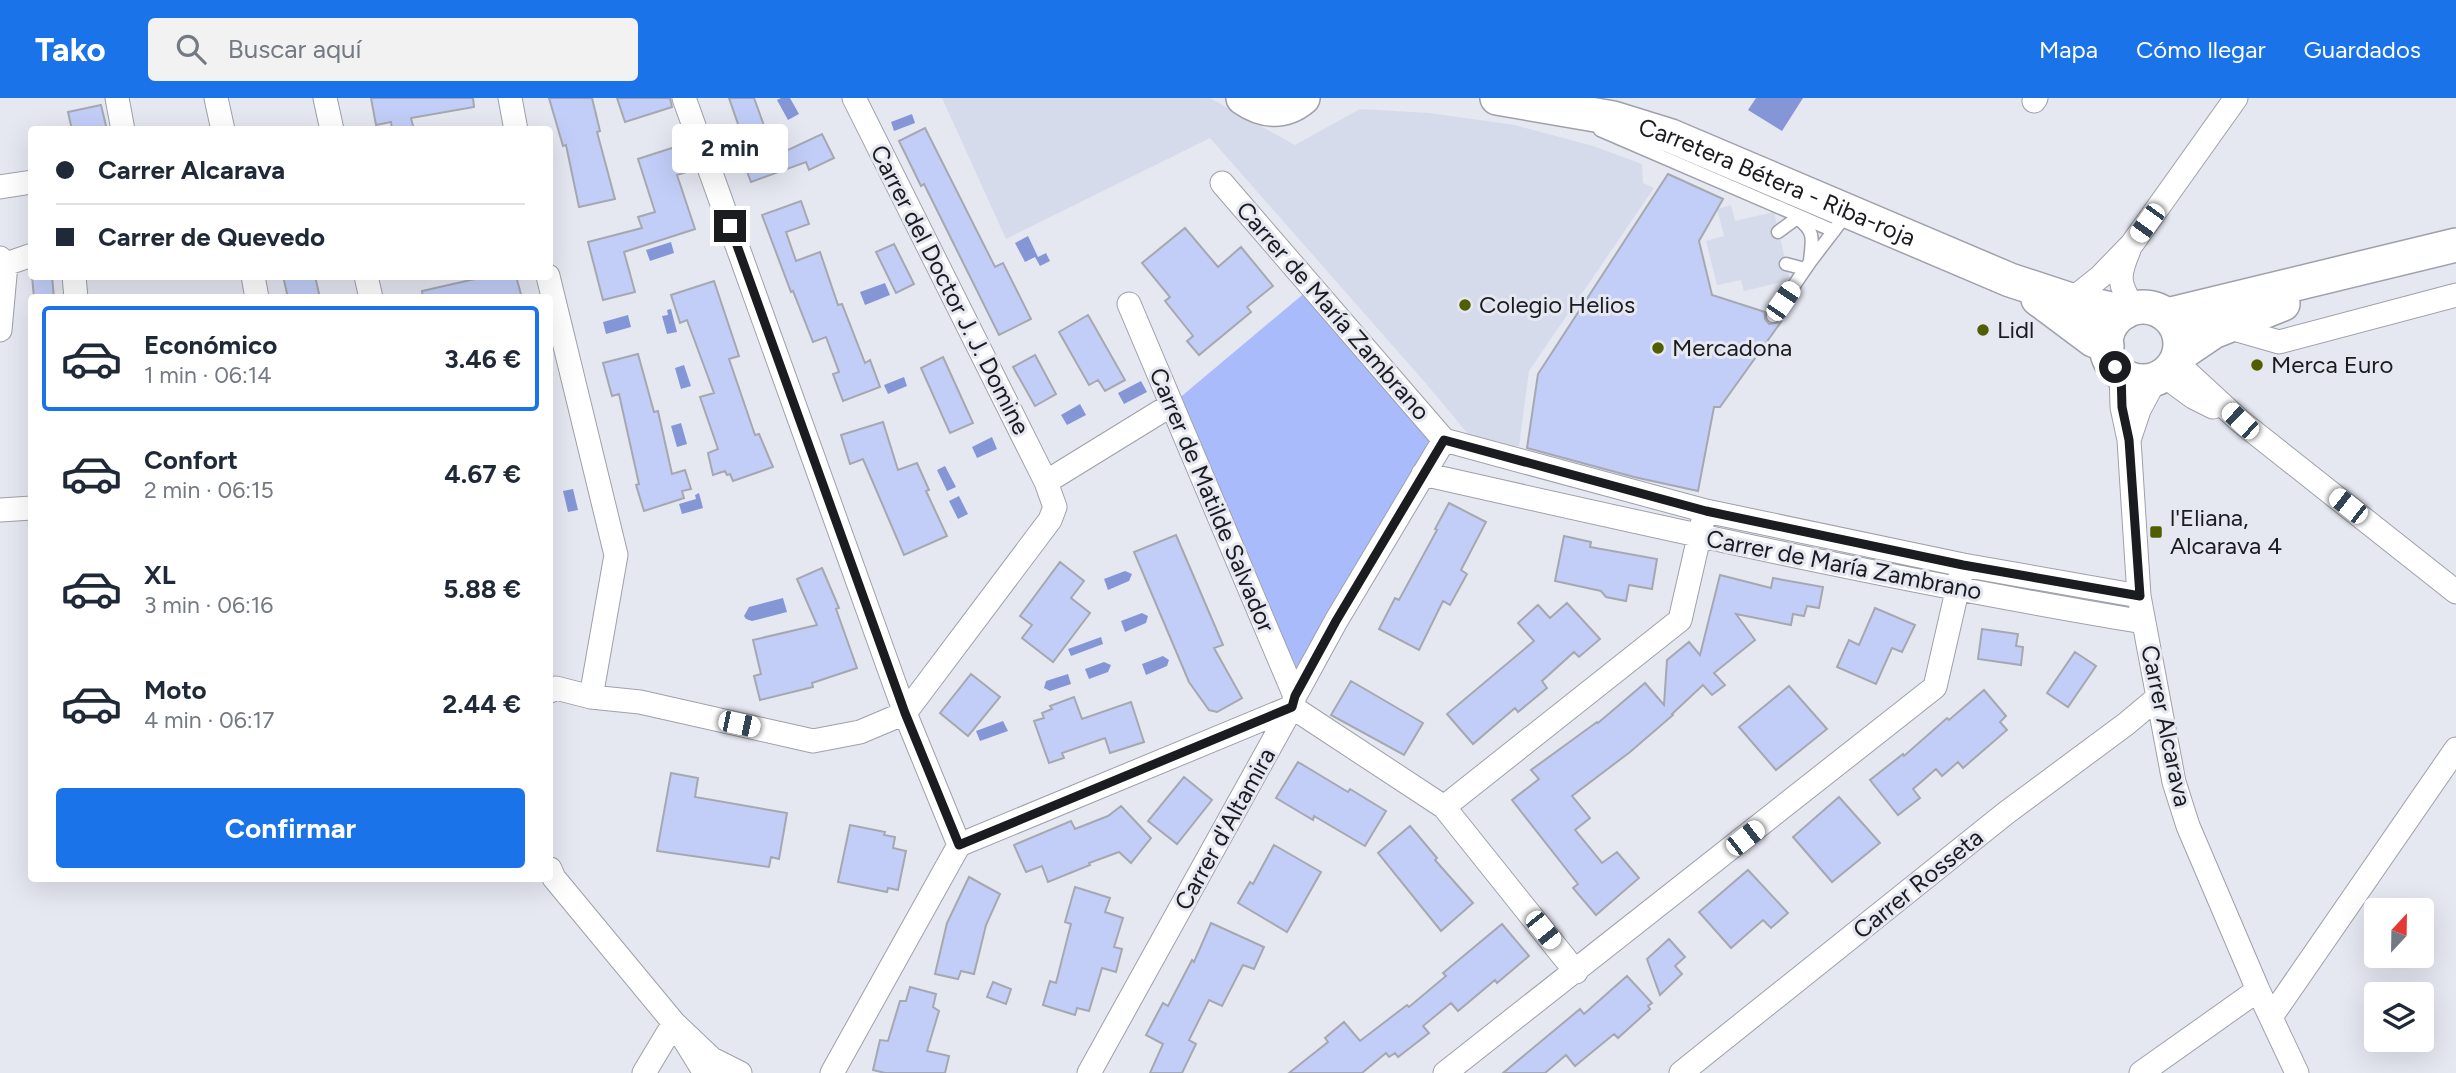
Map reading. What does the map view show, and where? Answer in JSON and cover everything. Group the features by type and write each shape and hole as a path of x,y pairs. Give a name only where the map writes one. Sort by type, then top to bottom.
{"main road":[{"path":"1243,98 1265,110 1290,107 1306,99"},
{"name":"Carretera Bétera - Riba-roja","path":"1497,98 1614,118 1671,135 1842,221 2071,300 2129,310"},
{"path":"2167,316 2456,245"},
{"path":"2168,368 2179,334 2167,316 2157,309 2145,307 2129,310 2111,326 2114,359 2138,380 2168,368 2213,332 2382,264"},
{"name":"Carretera Bétera - Riba-roja","path":"2010,280 2093,340 2114,359"}],"street":[{"path":"117,98 122,126"},
{"path":"216,98 222,126"},
{"path":"325,98 331,126"},
{"path":"510,98 515,126"},
{"path":"684,98 905,713 959,845"},
{"name":"Carrer del Doctor J. J. Domine","path":"854,98 1046,482 1055,507 1050,520 905,713"},
{"path":"2071,300 2100,277 2132,244 2236,98"},
{"path":"0,187 28,183"},
{"name":"Carrer de María Zambrano","path":"1222,183 1444,440 1706,511 2144,622"},
{"path":"2129,310 2120,284 2124,262 2132,244"},
{"path":"0,330 3,261 28,255"},
{"path":"2227,327 2279,342 2456,295"},
{"path":"553,297 616,555 591,697"},
{"name":"Carrer de Matilde Salvador","path":"1129,304 1294,701"},
{"name":"Carrer Alcarava","path":"2114,359 2129,440 2140,596 2174,782 2188,827 2297,1073"},
{"path":"2168,368 2193,397 2240,421 2456,592"},
{"name":"Carrer Alcarava","path":"2129,440 2139,410 2168,368"},
{"path":"1046,482 1171,405"},
{"name":"Carrer d'Altamira","path":"1090,1073 1336,621 1444,440"},
{"name":"Carrer de María Zambrano","path":"1423,474 1699,537 1960,576 2140,596"},
{"path":"0,510 28,508"},
{"path":"1444,807 1680,620 1706,511"},
{"path":"1446,1073 1935,687 1960,576"},
{"path":"553,686 591,697 640,702 813,740 860,732 905,713"},
{"name":"Carrer Rosseta","path":"1681,1073 2006,813 2157,698"},
{"path":"832,1073 959,845 1294,701 1444,807 1576,972"},
{"path":"2271,1017 2456,749"},
{"path":"553,876 674,1023 712,1059 740,1073"},
{"path":"2141,1073 2258,990"},
{"path":"644,1073 674,1023"},
{"path":"674,1023 705,1073"}],"lane":[{"path":"1545,105 1792,214 1808,226 1813,237 1808,265"},
{"path":"1773,316 1842,221 1792,214"},
{"path":"1779,232 1792,214"},
{"path":"1786,264 1808,265"}],"shaded area":[{"path":"790,98 799,114 788,120 777,100"},
{"name":"Colegio Helios","path":"942,98 1210,98 1295,145 1360,109 1429,113 1515,125 1593,146 1642,164 1643,183 1654,188 1529,371 1519,446 1479,447 1210,138 1006,239"},
{"path":"1756,98 1803,98 1782,131 1748,110"},
{"path":"912,114 915,123 894,131 891,122"},
{"path":"1731,205 1735,221 1774,212 1790,280 1744,291 1741,280 1717,285 1706,241 1724,236 1717,209"},
{"path":"1028,236 1038,257 1046,253 1050,261 1040,266 1035,257 1025,262 1015,243"},
{"path":"671,242 674,253 650,261 646,250"},
{"path":"885,283 890,295 865,305 860,292"},
{"path":"1313,286 1444,440 1295,696 1171,405"},
{"path":"671,309 677,332 667,334 662,316 668,315 667,310"},
{"path":"628,315 631,327 606,334 603,322"},
{"path":"684,365 691,386 681,389 675,368"},
{"path":"904,377 907,386 888,394 884,385"},
{"path":"1141,381 1147,392 1124,404 1118,393"},
{"path":"1080,404 1086,415 1067,425 1061,415"},
{"path":"681,423 687,444 677,447 671,426"},
{"path":"992,437 997,449 977,458 972,447"},
{"path":"945,466 956,487 947,491 937,470"},
{"path":"573,489 578,510 568,512 563,491"},
{"path":"699,493 703,508 682,514 679,504 696,499 695,495"},
{"path":"959,496 968,514 958,519 949,501"},
{"path":"1125,571 1132,574 1129,581 1108,590 1104,579"},
{"path":"783,598 787,612 752,621 744,616 749,607"},
{"path":"1142,613 1148,616 1146,623 1125,632 1121,621"},
{"path":"1101,637 1103,644 1071,656 1068,649"},
{"path":"1163,656 1169,660 1167,666 1146,675 1142,664"},
{"path":"1104,662 1111,665 1108,672 1089,679 1085,669"},
{"path":"1068,674 1071,684 1050,691 1044,688 1046,681"},
{"path":"1003,721 1008,731 980,741 976,731"}],"building":[{"path":"371,98 473,98 474,107 411,118 413,126 392,126 391,122 376,125"},
{"path":"549,98 592,98 600,131 597,132 615,199 579,207 566,145 563,146"},
{"path":"617,98 670,98 672,107 625,122"},
{"path":"729,98 754,98 771,145 782,141 786,151 822,134 834,158 809,170 806,162 751,182 741,156 748,153"},
{"path":"101,105 106,126 71,126 68,112"},
{"path":"925,128 995,267 1003,263 1031,319 999,335 924,184 921,186 899,141"},
{"path":"678,146 686,172 677,175 695,229 624,252 635,292 603,300 588,242 642,228 638,217 655,212 638,159"},
{"name":"Mercadona","path":"1668,174 1723,199 1699,241 1712,295 1765,312 1765,319 1769,324 1781,322 1720,407 1714,407 1698,491 1527,448 1538,374"},
{"path":"801,201 809,224 786,232 796,261 820,252 838,305 842,304 865,363 870,360 880,387 843,401 833,374 839,372 826,337 813,342 762,215"},
{"path":"1185,228 1218,267 1241,247 1273,286 1247,307 1251,312 1199,355 1187,341 1193,336 1165,301 1170,297 1142,263"},
{"path":"894,244 914,284 896,293 876,252"},
{"path":"32,280 52,280 54,294 34,294"},
{"path":"284,280 316,280 319,294 287,294"},
{"path":"471,280 517,280 521,294 422,294 422,291"},
{"path":"714,281 739,356 729,359 755,435 759,434 773,467 733,481 725,471 713,475 708,453 718,449 700,397 714,393 687,320 680,323 671,295"},
{"path":"1088,315 1125,380 1105,391 1098,380 1089,385 1059,332"},
{"path":"638,354 654,412 658,411 672,474 685,470 691,489 682,491 684,498 644,511 636,485 639,484 619,394 612,396 603,363"},
{"path":"1035,355 1056,394 1035,406 1013,367"},
{"path":"943,357 973,423 950,433 921,368"},
{"path":"883,422 898,470 917,463 929,490 926,491 947,536 904,555 863,459 850,464 841,435"},
{"path":"1449,503 1486,522 1461,570 1467,574 1450,605 1443,601 1419,650 1379,629 1395,598 1399,600"},
{"path":"1176,535 1223,645 1214,648 1242,698 1217,712 1209,710 1189,682 1134,552"},
{"path":"1564,536 1591,542 1590,547 1657,559 1652,589 1629,585 1626,601 1606,597 1601,591 1555,581"},
{"path":"1060,562 1084,581 1071,598 1090,613 1053,662 1022,638 1032,625 1020,616"},
{"path":"822,568 839,608 836,609 857,668 812,683 813,687 760,700 754,676 761,674 753,640 817,625 797,579"},
{"path":"1720,575 1771,588 1773,578 1823,587 1819,608 1807,606 1804,616 1793,614 1791,625 1736,614 1755,640 1714,673 1725,685 1712,695 1703,685 1630,752 1572,796 1590,818 1575,830 1602,863 1617,852 1639,878 1596,915 1573,888 1578,884 1512,800 1539,779 1531,770 1598,723 1645,683 1664,705 1667,660 1689,642 1700,655"},
{"path":"1567,603 1600,639 1579,657 1574,652 1542,681 1547,688 1518,712 1515,708 1473,744 1447,714 1534,641 1518,623 1538,605 1550,618"},
{"path":"1875,608 1915,625 1902,652 1892,648 1876,684 1837,667 1849,640 1859,645"},
{"path":"1982,629 2018,634 2016,646 2023,647 2021,665 1978,659"},
{"path":"2075,652 2096,666 2068,707 2047,693"},
{"path":"971,674 1000,697 968,736 940,713"},
{"path":"1351,681 1423,723 1404,755 1331,715"},
{"path":"1789,686 1827,729 1776,770 1739,727"},
{"path":"1984,690 2006,716 2000,722 2007,730 1963,768 1958,762 1942,776 1936,769 1913,789 1920,798 1898,815 1870,780 1903,754 1904,756"},
{"path":"1074,697 1082,719 1131,702 1144,742 1110,753 1105,738 1062,753 1064,758 1049,763 1034,721 1044,718 1042,713 1052,709 1050,706"},
{"path":"1298,762 1386,811 1365,846 1314,816 1313,820 1276,798"},
{"path":"671,773 698,778 695,797 787,813 779,859 771,857 769,867 657,851"},
{"path":"1184,777 1212,800 1177,844 1148,821"},
{"path":"1839,797 1880,843 1832,882 1793,837"},
{"path":"1121,806 1151,838 1131,863 1119,852 1048,882 1042,866 1026,872 1014,845 1071,821 1075,829 1108,816"},
{"path":"850,825 885,832 884,835 895,837 893,848 906,851 898,890 888,888 887,892 838,882"},
{"path":"1410,826 1437,858 1435,860 1473,903 1441,931 1378,853"},
{"path":"1274,845 1321,872 1287,932 1238,903 1250,882 1253,884"},
{"path":"1748,870 1788,913 1771,928 1763,920 1731,948 1699,912"},
{"path":"969,877 1000,894 986,925 974,974 961,971 958,979 935,974 947,923"},
{"path":"1075,887 1110,898 1105,912 1123,918 1114,947 1122,949 1116,972 1102,968 1089,1011 1077,1008 1075,1015 1043,1005 1050,981 1056,983 1071,924 1065,922"},
{"path":"1211,923 1264,947 1254,969 1243,965 1222,1006 1209,1000 1189,1040 1196,1044 1182,1073 1150,1073 1163,1044 1146,1035 1163,1003 1168,1006 1192,960 1194,962"},
{"path":"1502,924 1529,956 1458,1011 1451,1003 1423,1026 1429,1033 1398,1057 1395,1053 1389,1057 1386,1053 1362,1073 1289,1073 1328,1042 1325,1038 1344,1022 1360,1041 1407,1005 1409,1007 1446,976 1443,973"},
{"path":"1669,939 1685,957 1675,966 1682,974 1660,995 1647,959"},
{"path":"1627,976 1652,1003 1648,1006 1650,1009 1618,1038 1614,1034 1575,1066 1566,1055 1545,1073 1503,1073 1580,1009 1584,1014"},
{"path":"993,982 1011,989 1006,1004 987,997"},
{"path":"910,987 936,994 933,1007 939,1011 927,1051 949,1056 945,1073 885,1073 873,1070 880,1040 888,1041 900,1001 906,1001"}],"place":[{"name":"Colegio Helios","path":"1465,305"},
{"name":"Lidl","path":"1983,330"},
{"name":"Mercadona","path":"1658,348"},
{"name":"Merca Euro","path":"2257,365"},
{"name":"l'Eliana, Alcarava 4","path":"2156,532"}],"route":[{"path":"730,226 905,713 959,845 1292,707 1295,696 1336,621 1444,440 1706,511 1963,565 2140,596 2129,440 2122,407 2121,372 2115,367"}]}
